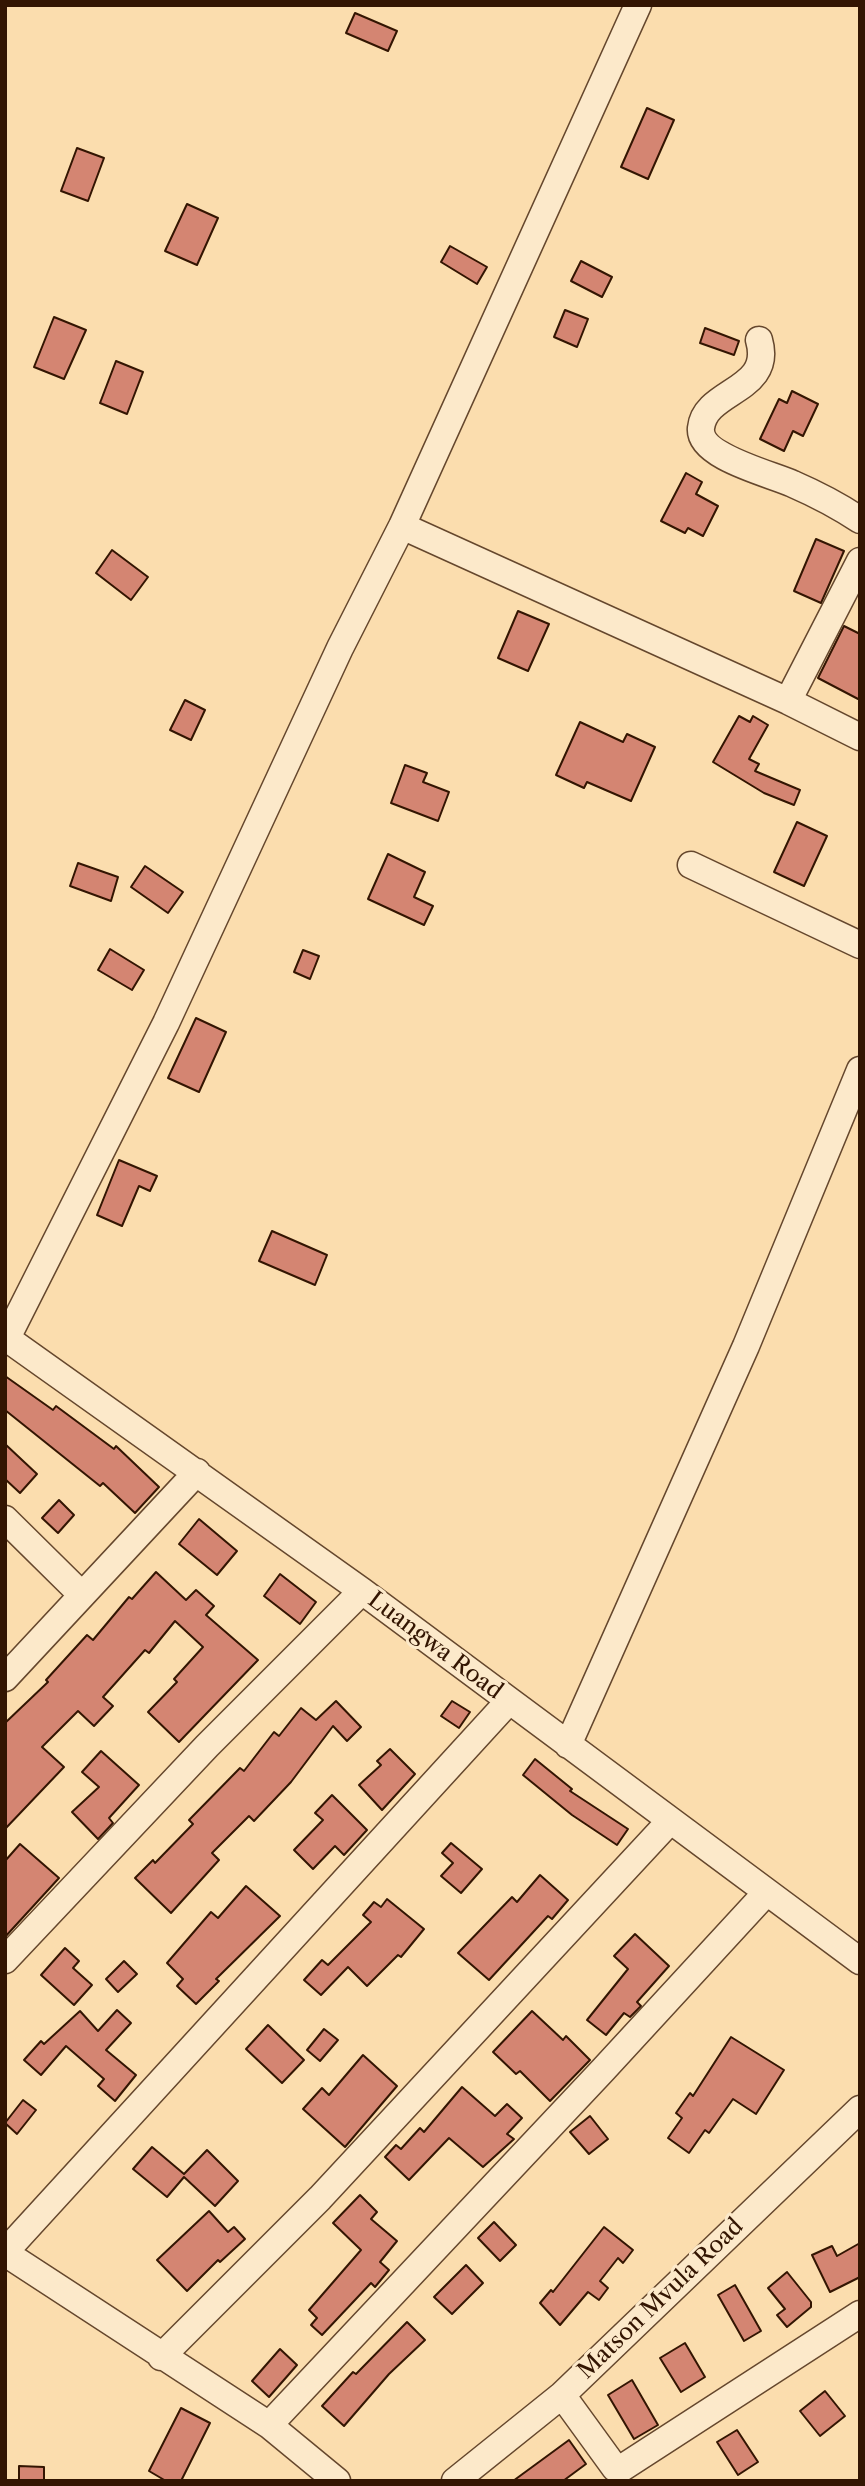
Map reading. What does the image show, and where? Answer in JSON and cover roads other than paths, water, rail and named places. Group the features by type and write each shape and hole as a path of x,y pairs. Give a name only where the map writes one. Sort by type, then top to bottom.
{"street":[{"path":"6,1338 166,1023 340,648 402,526 638,5"},
{"path":"759,340 760,362 755,373 705,416 700,432 704,442 750,469 790,482 860,520"},
{"path":"402,526 788,701 860,737"},
{"path":"788,701 860,561"},
{"path":"691,865 860,945"},
{"path":"568,1745 746,1346 860,1070"},
{"name":"Luangwa Road","path":"6,1338 362,1591 860,1961"},
{"path":"5,1678 197,1472"},
{"path":"5,1520 82,1595"},
{"path":"5,1960 207,1746 362,1591"},
{"path":"337,2481 269,2425 161,2357 5,2252 509,1701"},
{"path":"161,2357 320,2198 670,1821"},
{"path":"269,2425 604,2070 766,1893"},
{"name":"Matson Mvula Road","path":"455,2481 562,2395 860,2109"},
{"path":"562,2395 615,2468 622,2468 860,2314"}]}
